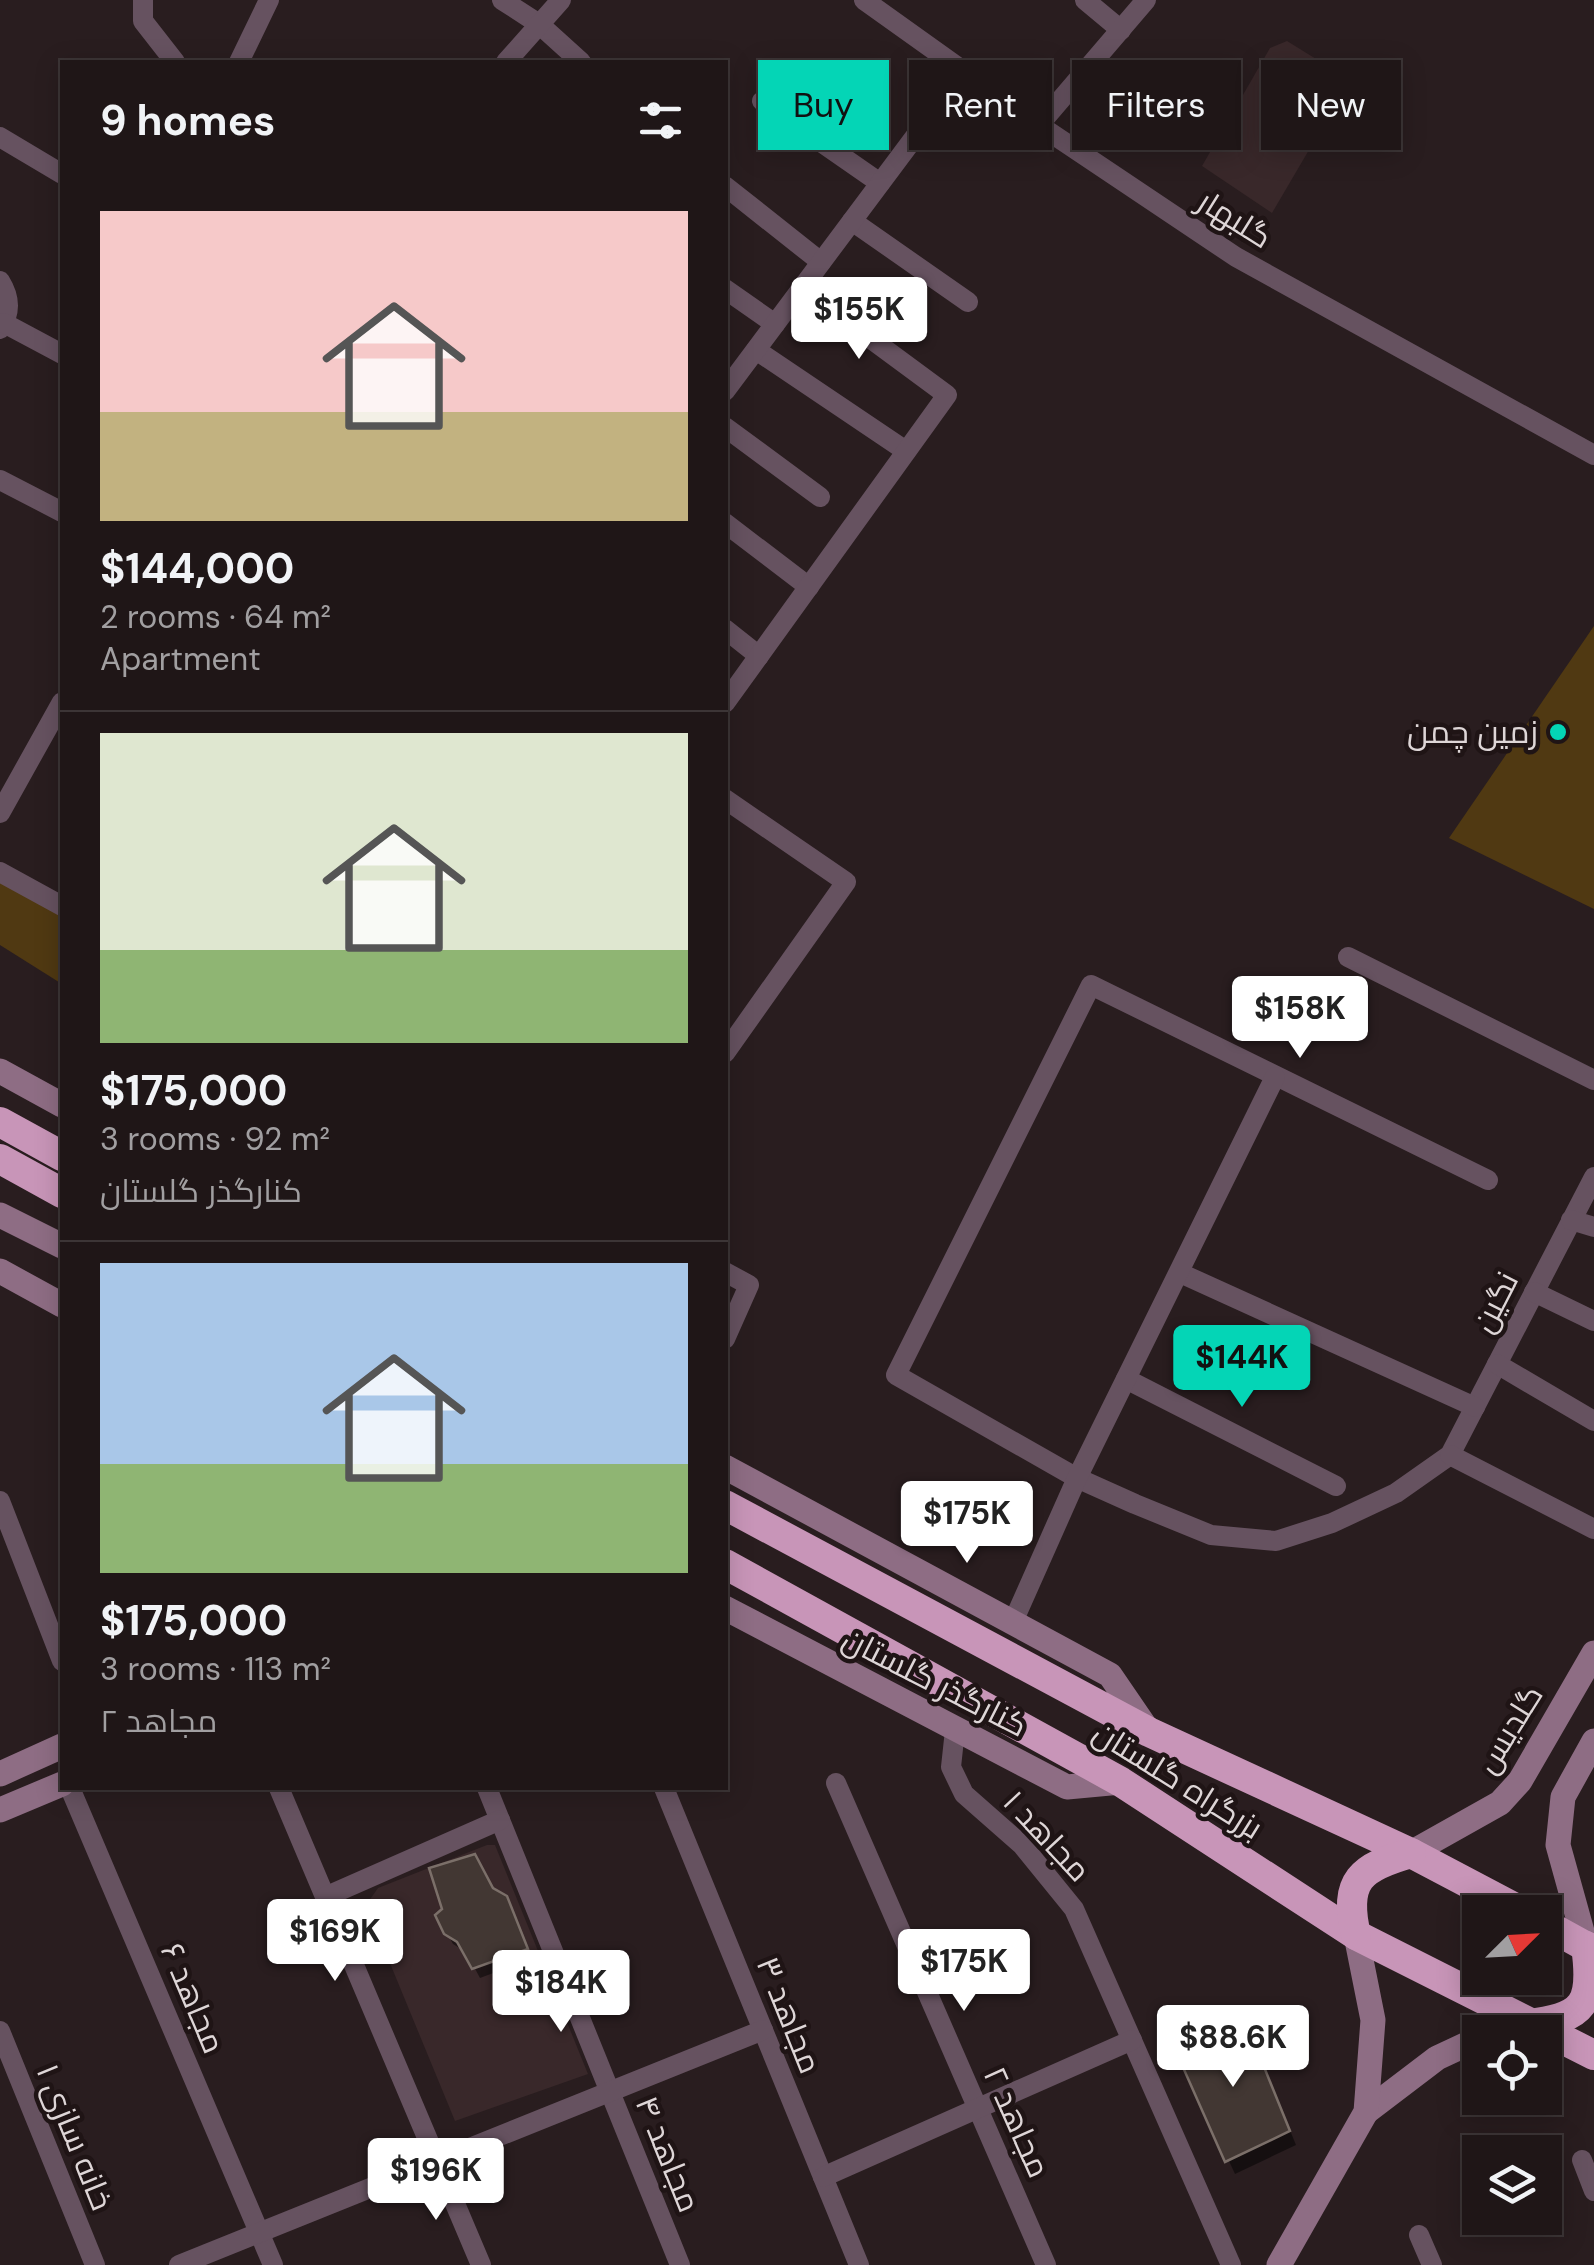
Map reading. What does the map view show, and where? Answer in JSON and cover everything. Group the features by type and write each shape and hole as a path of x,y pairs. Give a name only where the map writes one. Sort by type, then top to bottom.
{"highway":[{"path":"0,1122 60,1155"},
{"path":"0,1160 60,1192"},
{"name":"بزرگراه گلستان","path":"728,1508 1149,1732 1411,1853 1491,1895"},
{"name":"بزرگراه گلستان","path":"728,1566 1121,1782 1356,1935 1491,2015"},
{"path":"1356,1935 1350,1910 1357,1881 1374,1863 1411,1853"},
{"path":"1562,1933 1590,1948 1584,2002 1562,2020"},
{"name":"بزرگراه گلستان","path":"1562,2044 1594,2055"}],"street":[{"path":"143,0 143,22 173,60"},
{"path":"240,60 270,0"},
{"path":"502,0 539,24 579,60"},
{"path":"508,60 560,0"},
{"name":"گلبهار","path":"864,0 949,60"},
{"path":"1086,0 1121,30"},
{"path":"1052,112 1146,0"},
{"name":"گلبهار","path":"1052,134 1236,257 1594,455"},
{"path":"0,138 60,173"},
{"path":"728,387 909,144"},
{"path":"833,150 880,183"},
{"path":"728,188 821,262"},
{"path":"852,221 968,302"},
{"path":"0,281 8,299 2,326 60,353"},
{"path":"728,699 947,395 802,288"},
{"path":"728,291 775,324"},
{"path":"756,350 906,451"},
{"path":"728,429 820,497"},
{"path":"0,480 60,511"},
{"path":"728,525 809,587"},
{"path":"728,631 759,656"},
{"path":"0,812 60,706"},
{"path":"728,801 846,882 728,1048"},
{"path":"0,872 60,905"},
{"path":"1348,956 1594,1080"},
{"path":"1488,1180 1091,985 896,1374 1077,1478 1210,1535 1276,1540 1332,1523 1396,1493 1450,1455 1594,1529"},
{"path":"0,1071 60,1104"},
{"path":"1013,1622 1077,1478 1276,1077"},
{"name":"نگین","path":"1450,1455 1594,1177"},
{"path":"0,1215 60,1245"},
{"path":"1571,1220 1594,1227"},
{"path":"0,1271 60,1304"},
{"path":"1180,1273 1475,1408"},
{"path":"728,1274 749,1285 728,1332"},
{"path":"1534,1292 1594,1322"},
{"path":"1497,1364 1594,1421"},
{"path":"1126,1379 1336,1486"},
{"path":"728,1469 1110,1675 1149,1732"},
{"path":"0,1501 6,1534 60,1656"},
{"name":"کنارگذر گلستان","path":"728,1610 1066,1787 1121,1782"},
{"name":"گلدیس","path":"1411,1853 1500,1803 1520,1781 1594,1653"},
{"name":"۱ مجاهد","path":"955,1730 951,1767 964,1794 1022,1845 1074,1909 1231,2265"},
{"path":"1590,1948 1558,1845 1564,1797 1594,1741"},
{"path":"0,1774 60,1747"},
{"name":"مجاهد ۲","path":"836,1783 1046,2265"},
{"path":"0,1810 60,1785"},
{"name":"۶ مجاهد","path":"71,1790 273,2265"},
{"path":"279,1790 481,2265"},
{"name":"مجاهد ۴","path":"488,1790 680,2265"},
{"name":"مجاهد ۳","path":"665,1790 859,2265"},
{"path":"324,1897 500,1820"},
{"path":"1356,1935 1373,2020 1366,2112"},
{"path":"179,2265 763,2030"},
{"name":"خانه سازی ۱","path":"0,2031 95,2265"},
{"path":"823,2177 1132,2040"},
{"path":"1279,2265 1366,2112 1437,2058 1462,2046"},
{"path":"1582,2160 1594,2191"},
{"path":"1420,2236 1432,2265"}],"shaded area":[{"path":"1287,41 1318,60 1263,60 1270,48"},
{"path":"1261,64 1261,150 1309,150 1272,213 1202,166 1211,150 1241,150 1241,98"},
{"name":"زمین چمن","path":"1594,626 1594,909 1449,838"},
{"path":"0,878 60,916 60,983 0,945"},
{"path":"495,1845 588,2074 455,2121 366,1905 378,1888"}],"building":[{"path":"475,1854 493,1888 507,1896 528,1949 472,1969 457,1942 444,1934 435,1915 442,1909 429,1868"},
{"path":"1245,2020 1290,2131 1225,2162 1174,2047"}],"place":[{"name":"زمین چمن","path":"1558,732"}]}
